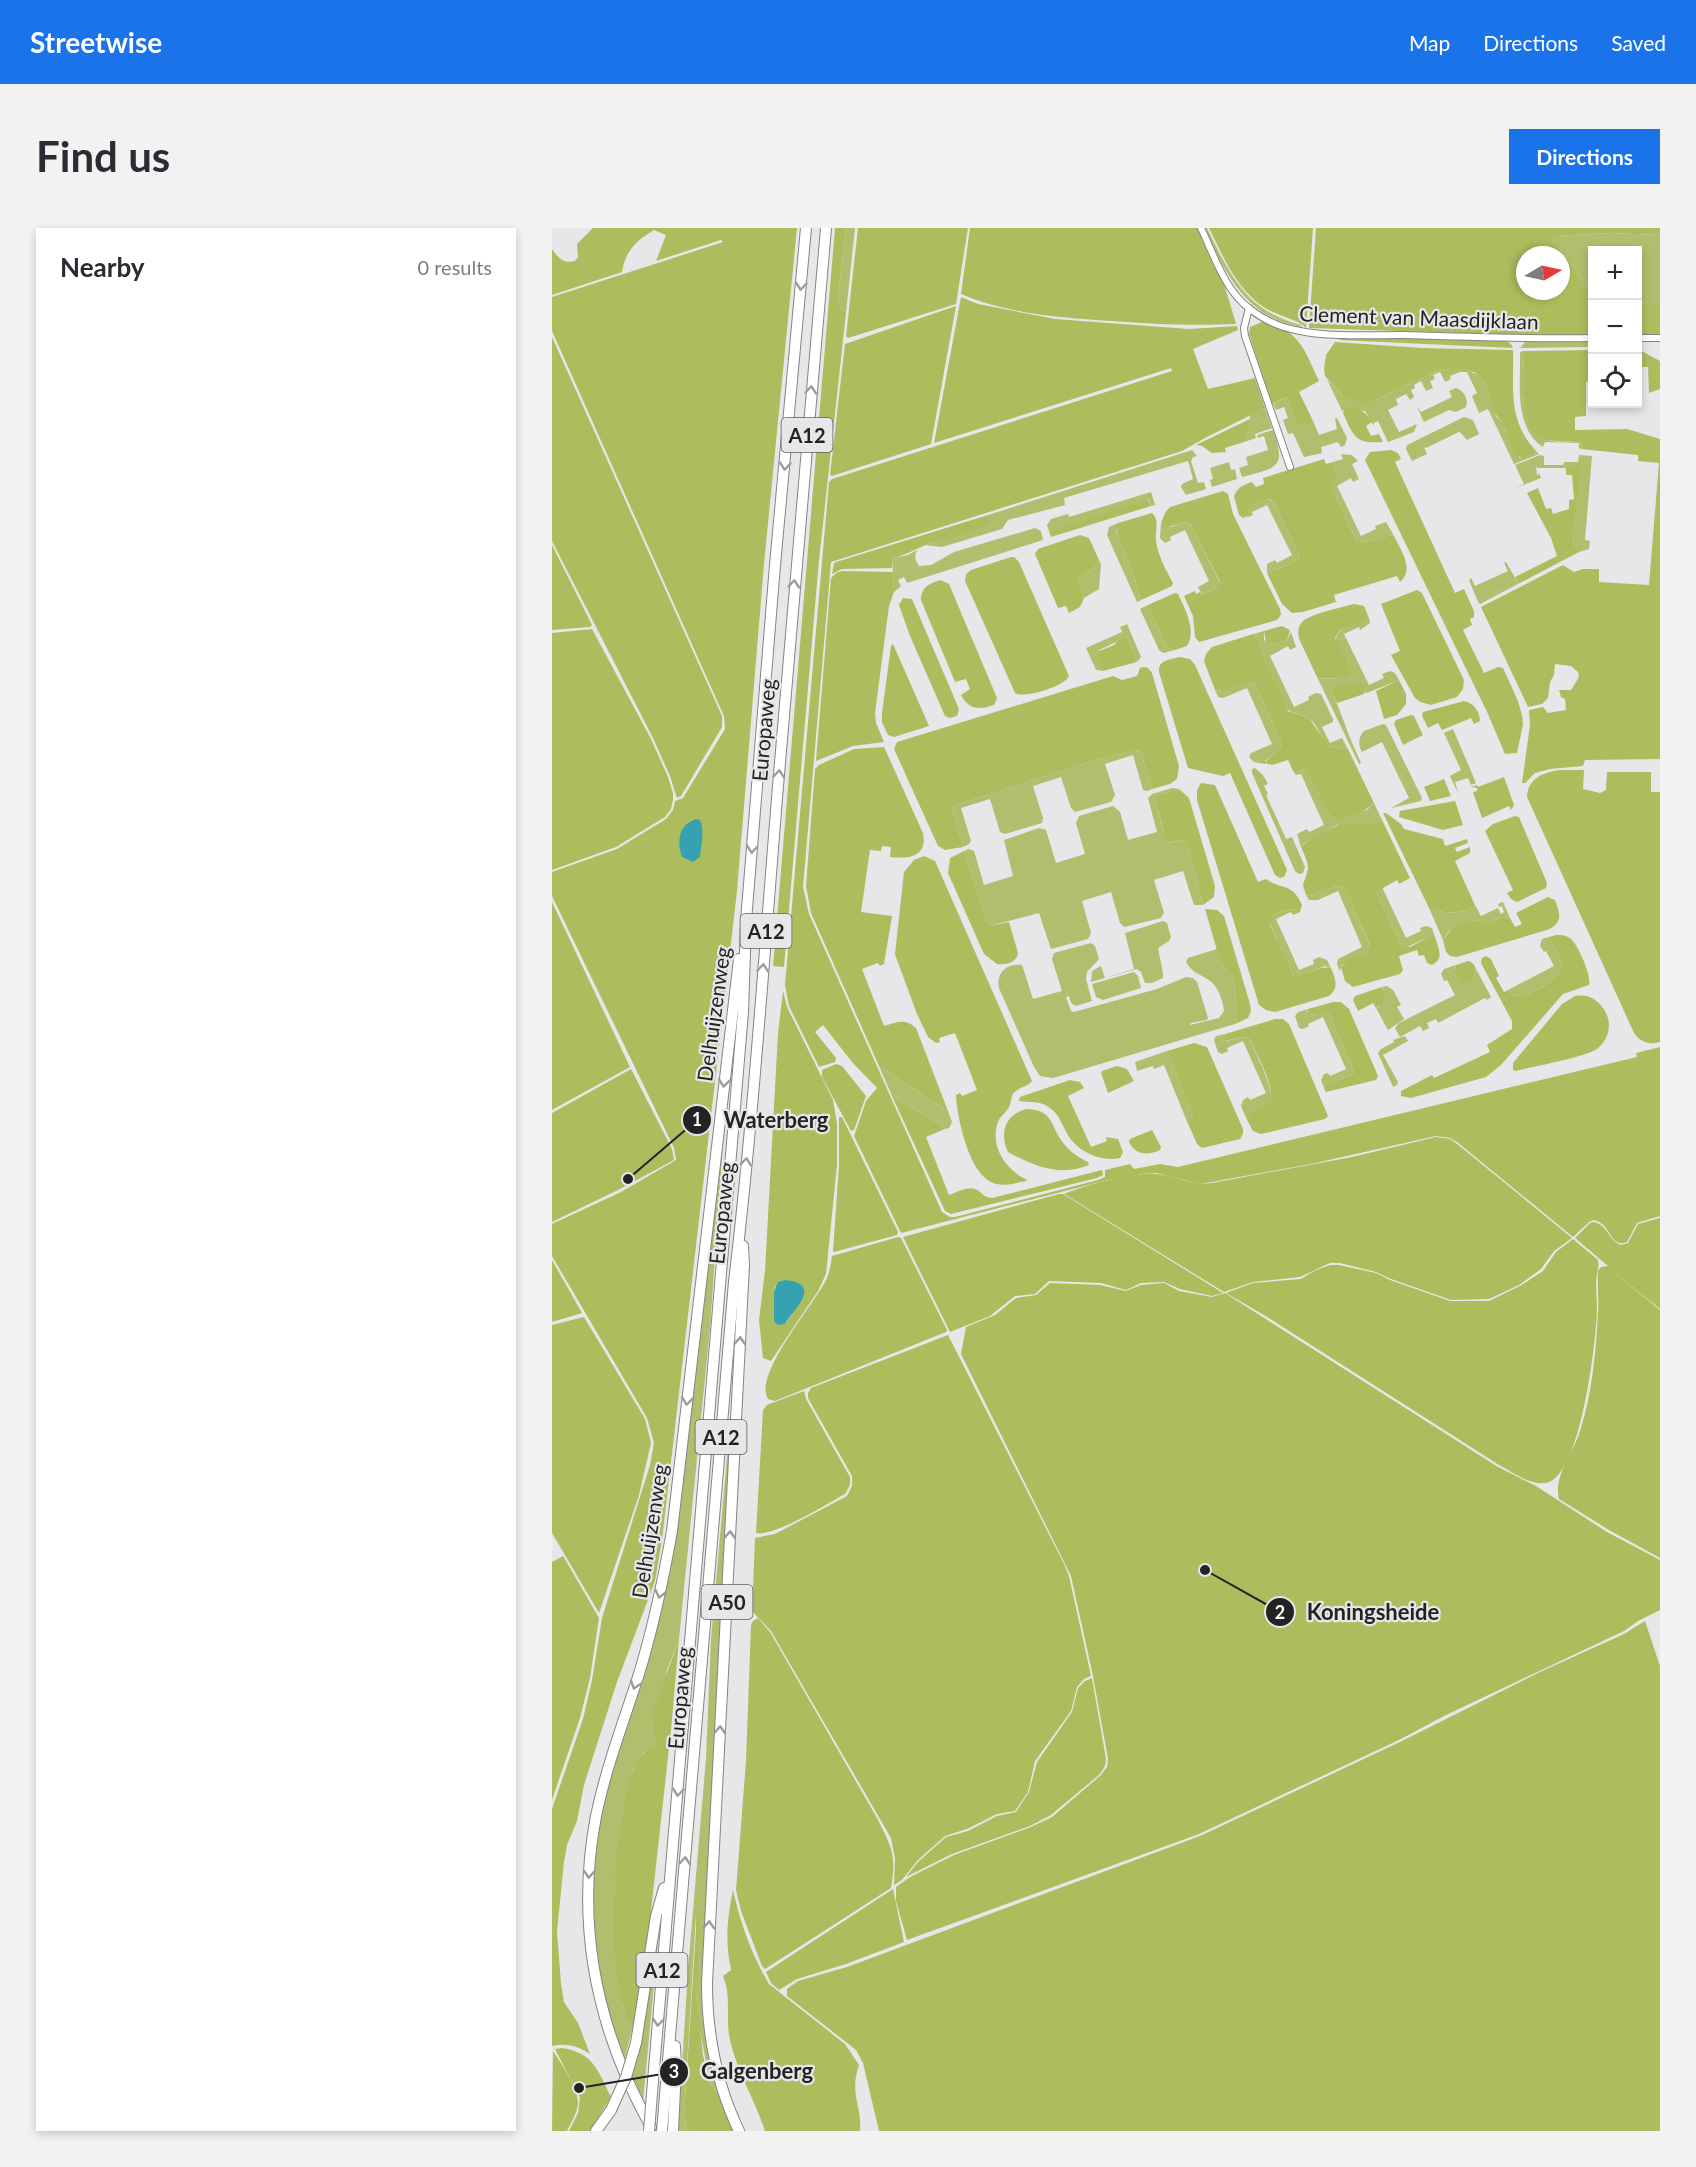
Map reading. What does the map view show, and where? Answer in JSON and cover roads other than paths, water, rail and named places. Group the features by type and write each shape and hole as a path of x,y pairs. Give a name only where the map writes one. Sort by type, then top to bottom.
{"highway":[{"name":"Europaweg","path":"649,2131 742,1023 746,921 775,564 806,228"},
{"name":"Europaweg","path":"662,2131 826,228"},
{"name":"Delhuijzenweg","path":"653,2131 619,2063 602,2010 590,1934 590,1860 601,1795 647,1646 672,1531 735,986 746,921"},
{"name":"A50","path":"739,2131 726,2100 715,2060 709,2023 707,1983 744,1265 741,1220"},
{"name":"A12","path":"596,2131 611,2110 626,2078 636,2043 656,1916 672,1859"},
{"name":"A12","path":"673,2003 676,2067 673,2131"}],"street":[{"name":"Clement van Maasdijklaan","path":"1201,228 1233,292 1249,308 1287,328 1306,332 1517,339 1588,338"},
{"path":"1249,308 1244,328 1245,336 1290,467"},
{"path":"1642,338 1660,338"}],"water":[{"path":"696,819 700,820 702,838 700,857 693,862 682,857 679,840 686,825"},
{"path":"785,1280 796,1282 802,1286 804,1291 800,1303 785,1324 778,1325 774,1321 774,1292 778,1282"}],"place":[{"name":"Waterberg","path":"628,1179"},
{"name":"Koningsheide","path":"1205,1570"},
{"name":"Galgenberg","path":"579,2088"}]}
